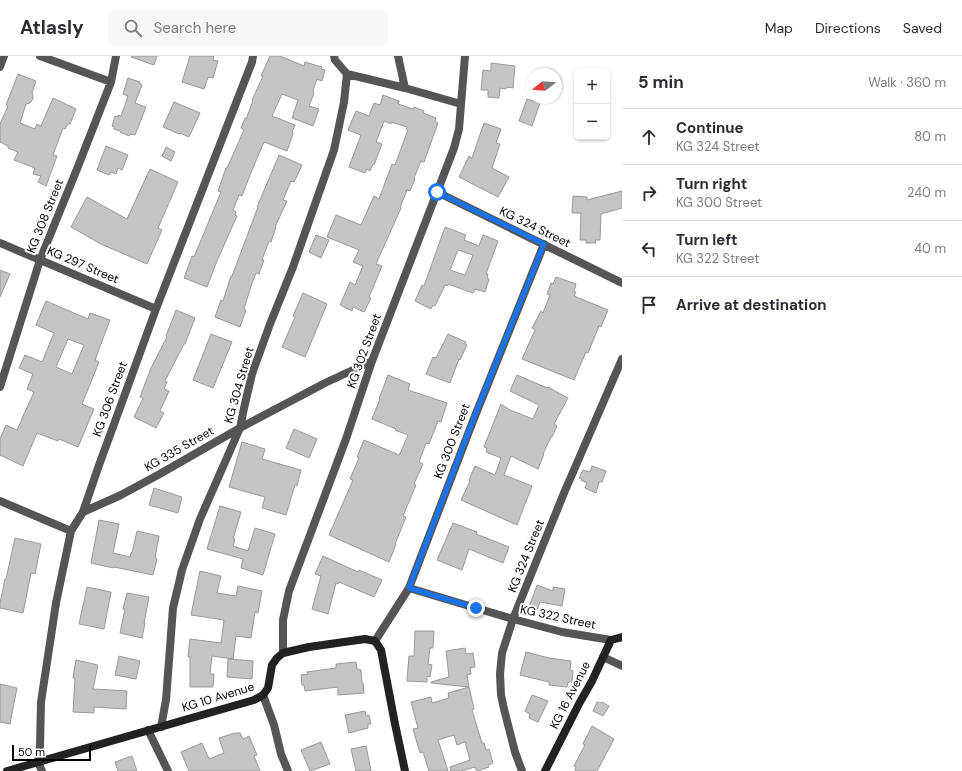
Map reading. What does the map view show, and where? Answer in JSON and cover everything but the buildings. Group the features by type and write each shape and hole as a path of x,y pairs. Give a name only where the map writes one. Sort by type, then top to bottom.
{"street":[{"path":"0,67 4,56"},
{"path":"40,56 111,82"},
{"name":"KG 308 Street","path":"0,387 40,260 111,82 116,56"},
{"name":"KG 306 Street","path":"38,762 41,702 56,603 71,531 84,512 98,468 156,309 252,62 253,56"},
{"path":"334,56 347,74 405,88 461,104"},
{"path":"398,56 405,88"},
{"name":"KG 302 Street","path":"283,653 283,620 289,591 346,439 372,361 454,148 459,129 465,56"},
{"name":"KG 304 Street","path":"161,726 166,700 173,608 182,570 200,519 240,428 252,374 293,267 334,150 344,102 347,74"},
{"name":"KG 324 Street","path":"437,192 622,283"},
{"name":"KG 297 Street","path":"0,243 156,309"},
{"name":"KG 300 Street","path":"375,641 409,588 481,400 544,244"},
{"name":"KG 324 Street","path":"522,771 515,752 501,695 500,674 502,654 513,620 561,501 622,359"},
{"name":"KG 335 Street","path":"84,512 119,496 324,383 372,361"},
{"path":"0,500 71,531"},
{"name":"KG 322 Street","path":"409,588 513,620 562,632 610,640"},
{"path":"610,640 622,637"},
{"path":"283,653 309,647 365,639 375,641 381,650 405,771"},
{"name":"KG 16 Avenue","path":"545,771 592,680 610,640"},
{"name":"KG 10 Avenue","path":"7,771 254,700 263,695 268,688 272,665 283,653"},
{"path":"603,657 622,666"},
{"path":"263,695 274,725 281,754 288,771"},
{"path":"148,730 168,771"},
{"path":"38,762 42,771"}],"route":[{"path":"437,192 544,244 473,420 409,588 476,608"}]}
